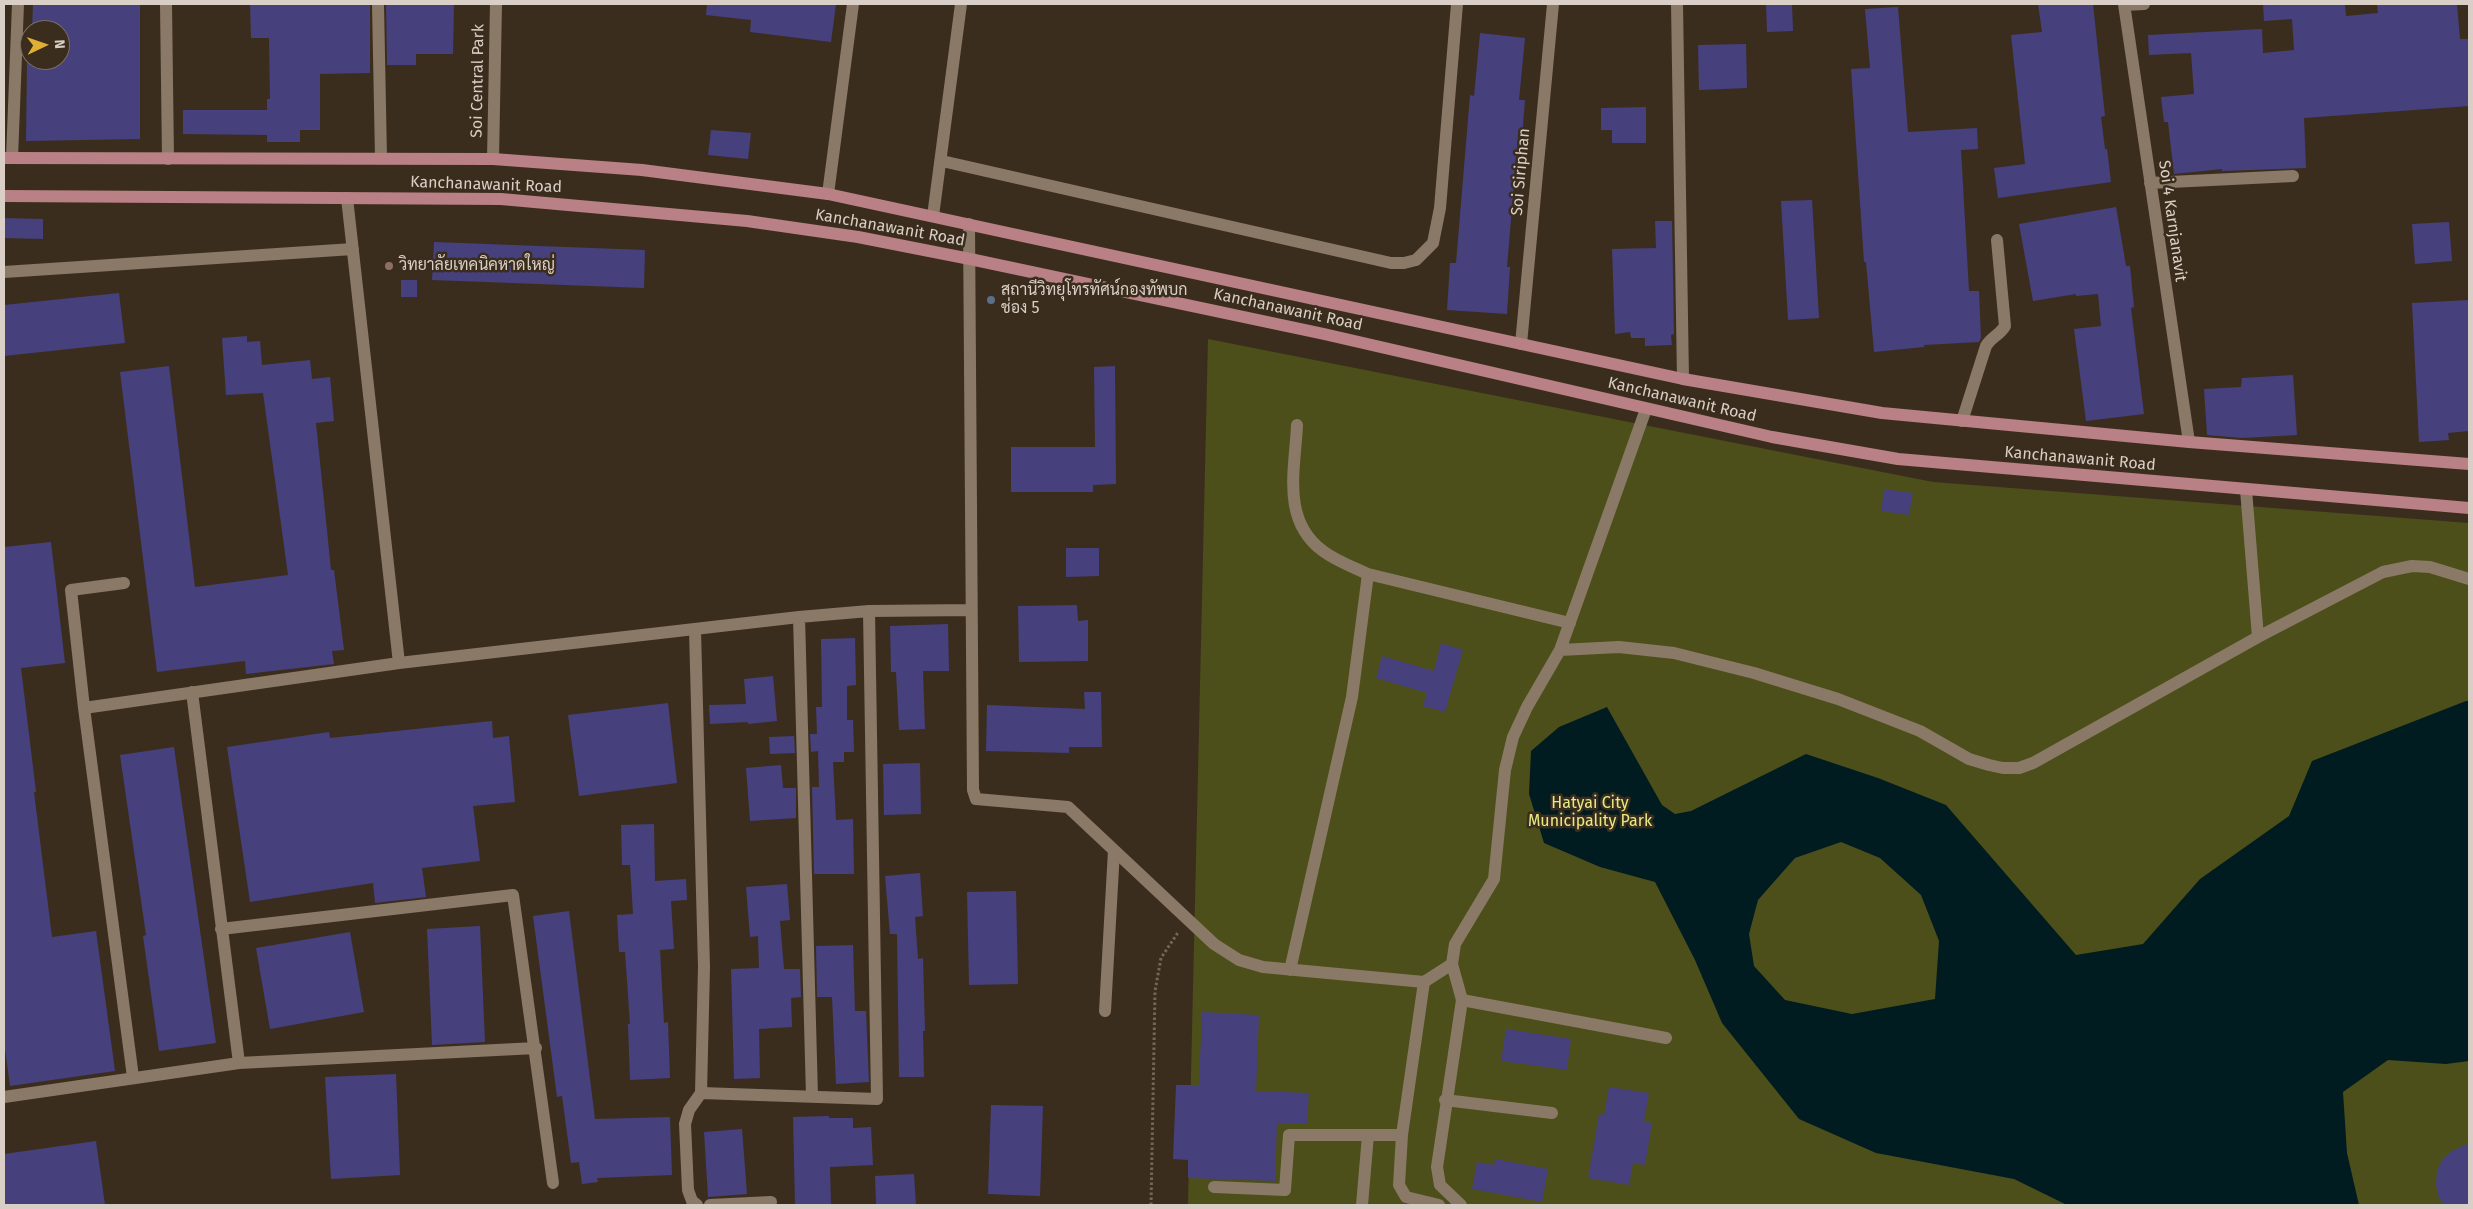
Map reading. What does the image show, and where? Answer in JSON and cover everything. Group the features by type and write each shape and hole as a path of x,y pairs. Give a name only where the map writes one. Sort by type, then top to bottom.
{"main road":[{"name":"Kanchanawanit Road","path":"8,158 493,159 662,172 828,194 1683,379 1825,405 1962,421 2189,442 2469,464"},
{"name":"Kanchanawanit Road","path":"4,196 501,199 747,221 858,237 970,258 1324,334 1772,437 1898,459 2469,508"}],"street":[{"path":"8,158 18,4"},
{"path":"166,4 168,159"},
{"path":"378,4 381,158"},
{"name":"Soi Central Park","path":"493,159 496,4"},
{"path":"828,194 853,4"},
{"path":"933,216 942,160 961,4"},
{"path":"942,160 1391,263 1404,263 1416,260 1433,243 1440,208 1457,4"},
{"name":"Soi Siriphan","path":"1521,344 1553,4"},
{"path":"1677,4 1683,379"},
{"path":"2124,4 2144,4"},
{"name":"Soi 4 Karnjanavit","path":"2124,4 2189,442"},
{"path":"2150,183 2293,176"},
{"path":"347,198 399,664"},
{"path":"970,224 971,610 973,790 975,797 982,801 1068,807 1187,921 1214,944 1239,960 1263,967 1424,982 1452,964"},
{"path":"1962,421 1986,346 1992,338 2001,333 2005,326 1997,240"},
{"path":"4,272 353,249"},
{"path":"1461,1205 1443,1190 1437,1179 1438,1154 1445,1100 1462,1000 1452,964 1455,944 1494,879 1505,770 1513,737 1527,706 1560,650 1646,409"},
{"path":"1297,425 1293,497 1299,523 1309,539 1323,552 1368,574 1570,623"},
{"path":"2246,490 2258,637"},
{"path":"1560,650 1620,647 1661,650 1754,673 1838,698 1920,731 1969,758 2003,768 2020,768 2033,763 2258,637 2383,572 2396,568 2430,567 2469,579"},
{"path":"1290,970 1352,697 1368,574"},
{"path":"124,583 71,590 84,708 133,1077"},
{"path":"84,708 399,664 799,617 869,611 971,610"},
{"path":"701,1092 877,1099 869,611"},
{"path":"799,617 812,1096"},
{"path":"695,630 704,967 701,1092 690,1110 685,1124 688,1190 692,1201 697,1205"},
{"path":"192,692 239,1063"},
{"path":"1105,1011 1114,850"},
{"path":"221,929 513,895 536,1048 553,1183"},
{"path":"1424,982 1398,1172 1399,1185 1403,1194 1415,1201 1439,1205"},
{"path":"1462,1000 1666,1038"},
{"path":"4,1097 239,1063 536,1048"},
{"path":"1445,1100 1552,1114"},
{"path":"1214,1187 1285,1190 1289,1135 1402,1135"},
{"path":"1362,1205 1368,1135"},
{"path":"710,1205 771,1202"}],"path":[{"path":"1151,1205 1154,990 1161,958 1187,921"}],"green space":[{"name":"Hatyai City Municipality Park","path":"1208,339 1933,482 2469,523 2469,1205 1188,1205"}],"water":[{"path":"2469,701 2469,1061 2446,1064 2388,1060 2343,1092 2347,1153 2359,1205 2067,1205 2014,1179 1876,1153 1799,1119 1722,1023 1695,960 1655,882 1600,867 1544,843 1529,794 1531,751 1559,727 1607,707 1662,805 1675,814 1691,811 1806,754 1878,778 1946,805 2076,955 2143,944 2200,879 2289,816 2312,761","holes":["1841,842 1880,858 1921,895 1939,941 1935,999 1852,1014 1785,1000 1754,966 1749,934 1758,900 1795,858"]}],"building":[{"path":"33,4 140,4 140,139 26,141 27,70 70,70 70,20 32,20"},
{"path":"250,4 370,4 370,73 320,74 320,130 300,130 300,142 267,142 267,135 183,134 183,110 267,110 267,99 270,99 269,38 251,38"},
{"path":"386,4 454,4 453,54 416,54 416,65 387,65"},
{"path":"707,4 836,4 831,42 750,32 751,20 706,15"},
{"path":"1766,4 1792,4 1793,31 1767,32"},
{"path":"2038,4 2093,4 2105,116 2101,117 2111,182 1998,198 1994,168 2025,164 2011,35 2042,32"},
{"path":"2263,4 2345,4 2346,16 2378,13 2377,4 2457,4 2460,39 2469,39 2469,106 2304,118 2306,168 2222,171 2222,169 2174,174 2168,122 2164,122 2161,97 2194,94 2191,53 2149,55 2148,35 2262,29 2263,53 2294,50 2292,19 2264,21"},
{"path":"1898,7 1908,132 1977,128 1978,149 1961,150 1969,291 1979,291 1981,338 1979,342 1924,345 1924,347 1874,352 1866,262 1864,262 1851,69 1870,68 1865,9"},
{"path":"1480,33 1525,38 1519,100 1525,100 1522,138 1518,137 1507,267 1510,267 1507,314 1447,310 1450,263 1456,263 1470,95 1474,96"},
{"path":"1746,44 1747,88 1699,90 1698,45"},
{"path":"1646,107 1646,143 1612,143 1612,130 1601,130 1601,108"},
{"path":"711,130 751,133 748,159 708,155"},
{"path":"1812,200 1819,318 1788,320 1781,201"},
{"path":"2116,207 2126,266 2130,266 2134,307 2131,308 2144,414 2086,421 2074,329 2101,326 2098,294 2076,296 2076,294 2033,301 2019,224"},
{"path":"4,218 43,219 43,239 4,238"},
{"path":"1655,221 1672,221 1674,334 1671,335 1672,345 1645,346 1645,338 1631,338 1630,332 1615,334 1612,249 1656,248"},
{"path":"2449,222 2452,261 2415,264 2412,224"},
{"path":"434,242 645,250 644,288 432,280"},
{"path":"401,280 417,280 417,297 401,297"},
{"path":"119,293 125,343 4,356 4,305"},
{"path":"2469,300 2469,431 2448,433 2449,440 2419,442 2412,303"},
{"path":"247,336 247,342 260,341 262,365 310,360 312,379 330,377 334,421 316,423 331,570 334,570 344,650 332,651 334,664 246,674 245,661 157,672 120,372 169,366 195,587 288,575 263,393 226,395 222,338"},
{"path":"1115,366 1116,484 1093,485 1093,492 1011,492 1011,447 1095,447 1094,367"},
{"path":"2293,375 2297,435 2242,438 2207,435 2204,389 2241,387 2242,378"},
{"path":"1884,489 1913,493 1909,515 1881,511"},
{"path":"51,542 65,663 21,668 36,792 34,792 52,937 96,931 115,1071 10,1086 4,1042 4,547"},
{"path":"1066,548 1099,548 1099,576 1066,577"},
{"path":"1077,605 1078,621 1088,620 1088,661 1019,662 1018,606"},
{"path":"948,624 949,671 923,671 925,729 899,730 896,672 891,672 890,626"},
{"path":"855,638 856,685 847,686 847,720 853,720 854,752 844,752 844,762 833,762 836,820 853,819 854,874 814,874 812,787 819,787 818,751 811,752 810,734 817,734 816,707 822,707 821,639"},
{"path":"1441,643 1463,650 1445,712 1423,706 1427,693 1376,678 1382,656 1434,671"},
{"path":"773,676 777,721 748,724 748,722 710,724 709,705 746,704 744,679"},
{"path":"1084,692 1101,692 1102,747 1069,747 1069,753 986,751 987,705 1085,709"},
{"path":"668,703 677,783 579,796 568,715"},
{"path":"492,721 493,738 509,736 515,802 473,806 480,861 422,868 426,897 375,903 373,883 250,902 227,747 329,732 330,738"},
{"path":"794,736 795,753 770,754 769,737"},
{"path":"174,747 216,1043 159,1051 143,936 146,935 120,755"},
{"path":"920,763 921,814 884,815 883,764"},
{"path":"781,765 783,788 796,788 796,818 750,821 746,768"},
{"path":"654,824 655,881 686,879 687,900 671,901 674,949 660,950 664,1023 668,1022 670,1078 630,1080 628,1024 630,1024 625,952 619,952 617,915 633,914 630,865 622,865 621,825"},
{"path":"920,873 923,916 915,917 918,959 923,958 924,1077 899,1077 897,934 890,934 885,876"},
{"path":"787,884 790,920 780,921 784,969 800,969 801,997 791,998 792,1027 759,1029 760,1078 734,1079 731,969 759,968 758,936 750,937 746,887"},
{"path":"1016,891 1018,984 969,985 967,892"},
{"path":"569,911 595,1119 670,1117 672,1175 597,1178 598,1182 582,1184 579,1162 571,1163 562,1096 557,1097 533,916"},
{"path":"480,926 485,1042 432,1045 427,929"},
{"path":"350,932 364,1012 270,1029 256,948"},
{"path":"853,945 855,1011 866,1011 869,1082 836,1084 832,997 817,997 816,946"},
{"path":"1202,1012 1259,1015 1256,1091 1309,1093 1307,1124 1277,1123 1275,1181 1188,1178 1188,1160 1173,1159 1176,1085 1199,1085"},
{"path":"1506,1029 1571,1039 1567,1070 1501,1061"},
{"path":"396,1074 400,1175 331,1179 325,1077"},
{"path":"1609,1087 1649,1093 1644,1121 1652,1123 1645,1165 1633,1163 1629,1185 1588,1178 1599,1114 1604,1115"},
{"path":"991,1105 1043,1106 1040,1196 988,1194"},
{"path":"829,1116 829,1118 853,1118 853,1128 871,1127 873,1165 830,1167 831,1205 795,1205 793,1117"},
{"path":"742,1129 747,1194 708,1197 704,1132"},
{"path":"96,1141 105,1205 4,1205 4,1154"},
{"path":"2469,1143 2469,1205 2444,1205 2438,1196 2436,1184 2437,1171 2442,1160 2452,1151"},
{"path":"1495,1159 1548,1169 1542,1202 1472,1189 1477,1162 1494,1165"},
{"path":"914,1174 916,1205 876,1205 875,1176"}],"place":[{"name":"วิทยาลัยเทคนิคหาดใหญ่","path":"389,266"},
{"name":"สถานีวิทยุโทรทัศน์กองทัพบก ช่อง 5","path":"991,300"}]}
